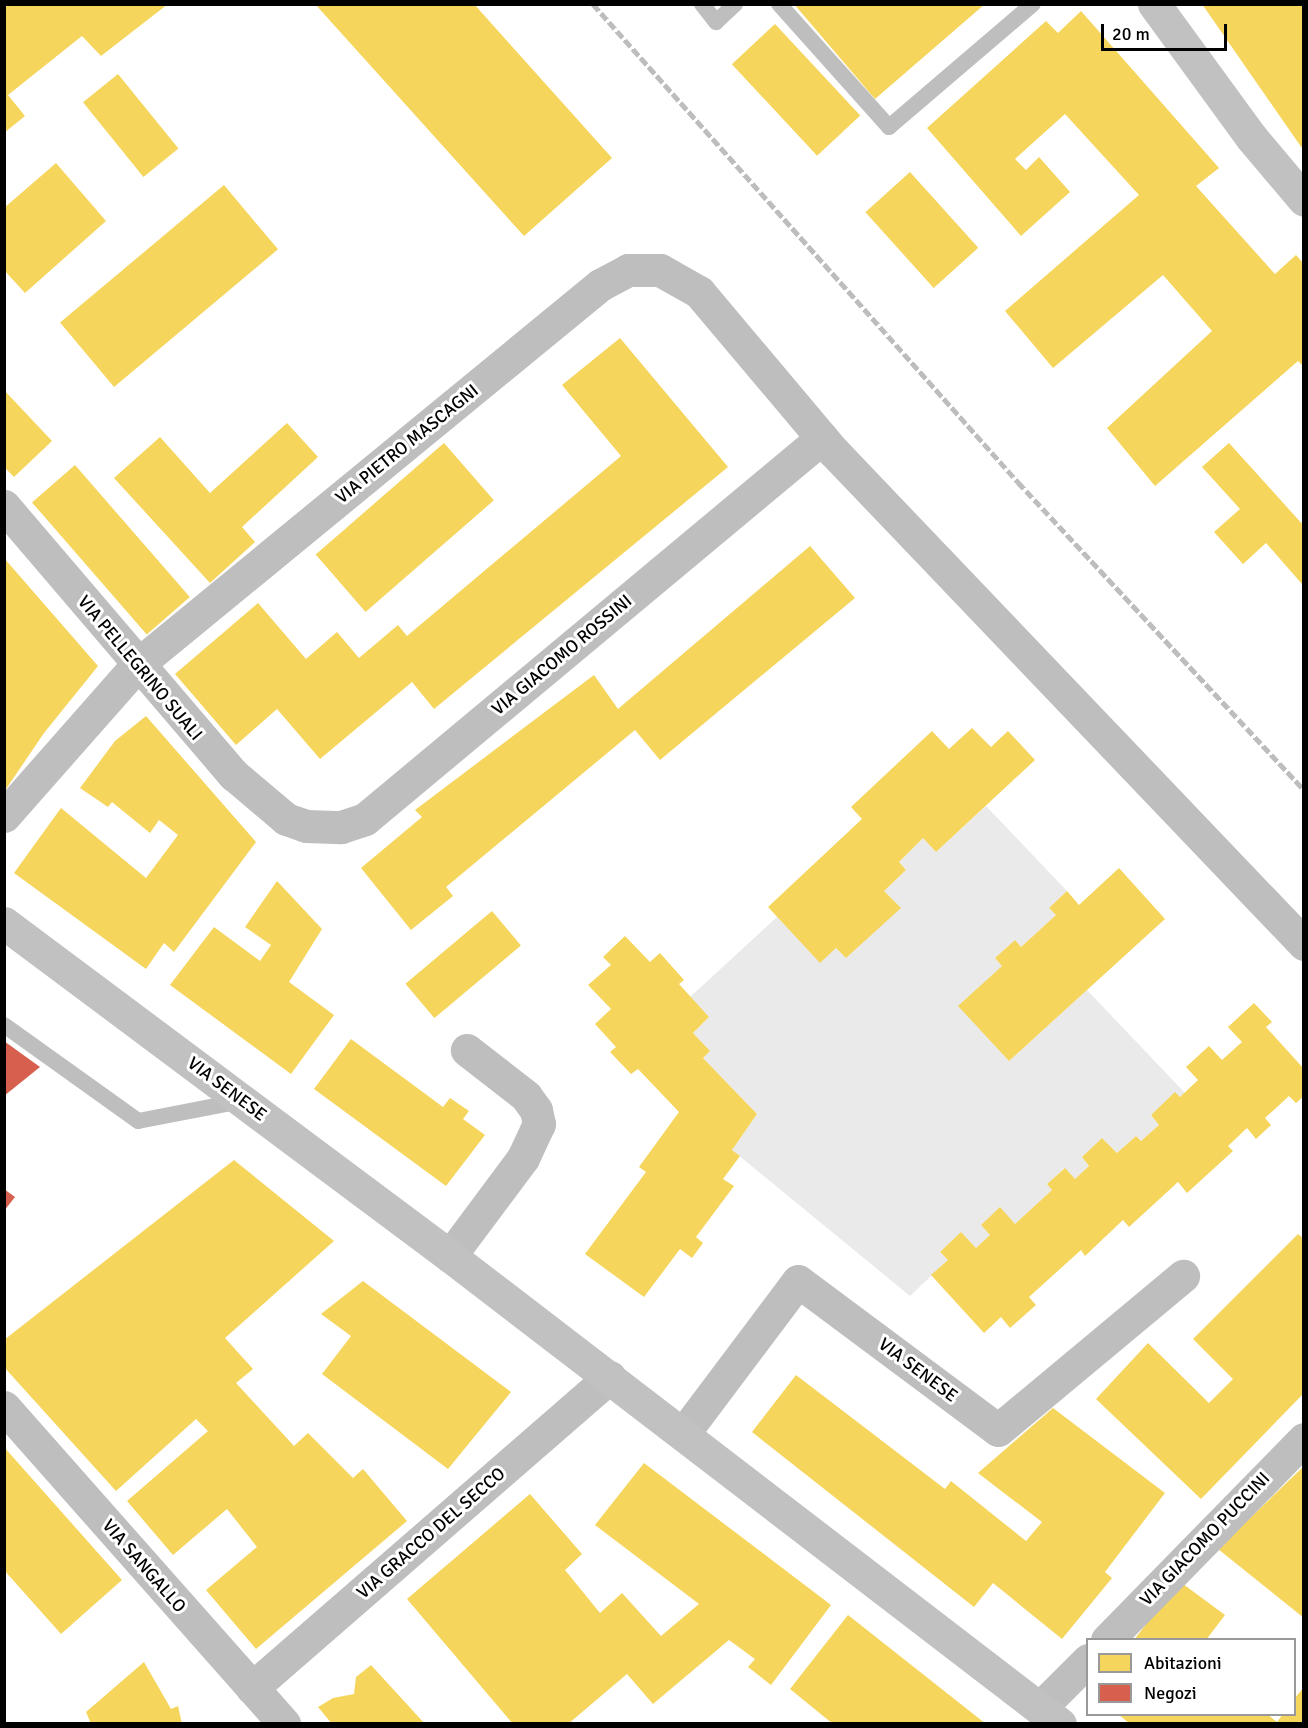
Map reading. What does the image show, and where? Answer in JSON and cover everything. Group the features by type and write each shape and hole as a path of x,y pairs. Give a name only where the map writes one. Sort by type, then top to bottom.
{"main road":[{"path":"1154,4 1301,191"},
{"name":"VIA SENESE","path":"4,923 610,1377 1050,1716"}],"street":[{"name":"VIA PIETRO MASCAGNI","path":"4,816 136,665 600,285 628,270 660,270 699,291 822,438 1304,944"},
{"name":"VIA GIACOMO ROSSINI","path":"286,819 306,826 330,828 365,819 822,438"},
{"name":"VIA PELLEGRINO SUALI","path":"4,506 136,665 234,775 286,819"},
{"path":"450,1256 523,1158 538,1124 536,1110 526,1096 467,1050"},
{"name":"VIA SENESE","path":"683,1434 798,1281 998,1430 1183,1276"},
{"name":"VIA GRACCO DEL SECCO","path":"252,1688 610,1377"},
{"name":"VIA SANGALLO","path":"4,1407 284,1724"},
{"name":"VIA GIACOMO PUCCINI","path":"1109,1638 1304,1439"},
{"path":"1050,1716 1086,1663"}],"lane":[{"path":"702,4 716,22 735,4"},
{"path":"779,4 889,127 1033,4"},
{"path":"4,1025 138,1121 243,1100"}],"shaded area":[{"path":"986,806 1067,891 1049,908 1056,915 1021,947 1015,940 995,958 1002,966 959,1006 1009,1061 1087,990 1185,1093 1180,1097 1175,1093 1151,1115 1159,1125 1141,1141 1136,1136 1117,1153 1102,1138 1082,1157 1089,1166 1075,1179 1064,1168 1048,1184 1052,1190 1015,1224 1000,1208 981,1225 990,1235 976,1248 961,1232 940,1252 948,1260 910,1296 732,1150 757,1114 703,1058 710,1051 693,1033 709,1017 690,997 777,917 820,962 836,948 846,958 900,908 884,891 906,870 899,862 923,838 936,852"}],"building: Abitazioni":[{"path":"4,4 168,4 101,56 82,36 8,95 25,116 4,133"},
{"path":"315,4 474,4 612,158 524,236"},
{"path":"794,4 985,4 875,99"},
{"path":"1202,4 1304,4 1304,151"},
{"path":"1081,11 1219,168 1196,186 1275,274 1296,255 1304,264 1304,367 1298,361 1155,486 1107,428 1212,331 1163,275 1053,368 1005,311 1139,195 1065,114 1015,159 1026,170 1039,157 1070,192 1021,236 927,128 1046,21 1058,33"},
{"path":"775,24 860,115 817,156 732,64"},
{"path":"118,74 178,149 143,177 83,102"},
{"path":"56,163 106,221 25,293 4,270 4,208"},
{"path":"910,172 978,248 934,288 865,212"},
{"path":"224,185 278,249 114,387 60,323"},
{"path":"620,338 728,467 434,709 412,682 320,759 277,709 236,745 175,674 258,603 306,659 337,632 359,658 398,625 407,636 621,456 562,385"},
{"path":"4,390 52,441 14,477 4,467"},
{"path":"287,423 318,457 242,527 255,542 210,583 114,478 160,437 210,493"},
{"path":"444,443 494,500 366,612 316,555"},
{"path":"1229,443 1304,526 1302,584 1266,543 1243,564 1214,532 1240,509 1202,467"},
{"path":"75,465 190,597 147,634 32,502"},
{"path":"810,546 855,598 660,760 635,730 446,887 453,896 411,930 361,868 422,817 415,810 594,675 618,709"},
{"path":"4,558 98,666 44,733 4,792"},
{"path":"146,716 256,842 174,952 164,943 146,969 14,873 61,808 146,878 178,835 159,820 150,833 112,802 108,807 80,788 115,741"},
{"path":"972,728 991,747 1008,731 1035,760 936,852 923,838 899,862 906,870 884,891 901,908 846,958 836,948 820,963 768,907 862,819 851,807 932,731 949,749"},
{"path":"1119,868 1165,919 1009,1061 958,1006 1002,966 995,958 1015,940 1021,947 1056,915 1049,908 1067,891 1079,905"},
{"path":"277,881 322,929 289,982 334,1015 291,1074 170,985 214,927 260,961 271,945 245,927"},
{"path":"492,911 521,945 434,1018 405,984"},
{"path":"625,936 650,962 660,953 684,980 679,984 709,1017 693,1033 710,1051 703,1058 757,1114 732,1150 740,1156 723,1179 734,1186 696,1237 703,1243 692,1258 680,1249 644,1297 585,1254 646,1172 639,1167 679,1112 638,1069 631,1074 610,1052 616,1047 595,1024 611,1009 588,985 611,965 603,957"},
{"path":"1254,1003 1272,1022 1266,1027 1304,1069 1304,1096 1296,1103 1289,1096 1265,1118 1271,1125 1256,1139 1247,1128 1228,1146 1233,1151 1187,1193 1178,1182 1129,1227 1123,1220 1085,1256 1081,1250 1029,1297 1036,1305 1010,1328 1001,1317 984,1333 931,1275 948,1260 940,1252 961,1232 976,1248 990,1235 981,1225 1000,1207 1015,1224 1052,1190 1047,1184 1065,1168 1075,1179 1089,1166 1082,1157 1102,1138 1117,1153 1136,1136 1141,1141 1159,1125 1151,1115 1175,1092 1180,1097 1198,1080 1186,1067 1209,1046 1222,1060 1242,1042 1228,1027"},
{"path":"351,1039 443,1107 450,1098 469,1111 463,1119 485,1135 446,1186 314,1089"},
{"path":"234,1160 334,1241 225,1338 253,1369 236,1383 294,1446 308,1433 353,1478 363,1469 407,1521 256,1649 206,1590 257,1547 227,1509 173,1555 127,1501 208,1431 196,1419 116,1491 4,1367 4,1340"},
{"path":"1298,1234 1304,1239 1304,1393 1201,1499 1096,1399 1148,1343 1209,1403 1233,1379 1193,1339"},
{"path":"363,1281 511,1392 448,1469 322,1374 351,1336 321,1314"},
{"path":"796,1375 945,1489 951,1481 1026,1541 1042,1522 978,1473 1053,1408 1165,1493 1105,1572 1112,1578 1062,1639 993,1583 974,1607 752,1432"},
{"path":"4,1447 122,1580 61,1634 4,1570"},
{"path":"644,1463 831,1605 771,1685 748,1667 755,1659 729,1640 653,1704 627,1674 568,1724 513,1724 407,1599 530,1494 582,1554 565,1570 600,1613 622,1593 661,1636 699,1604 595,1525"},
{"path":"1304,1466 1304,1618 1218,1549"},
{"path":"1179,1581 1225,1615 1208,1638 1136,1638"},
{"path":"848,1615 986,1724 833,1724 790,1689"},
{"path":"144,1662 171,1709 178,1706 182,1724 91,1724 86,1712"},
{"path":"371,1665 425,1724 332,1724 318,1707 333,1698 354,1694 356,1677"},
{"path":"1304,1687 1304,1724 1130,1724 1120,1716 1270,1716 1277,1722 1282,1716 1296,1716 1296,1697"}],"building: Negozi":[{"path":"4,1041 40,1067 4,1096"},
{"path":"4,1189 15,1197 4,1211"}],"railway":[{"path":"593,4 1018,482 1304,790"}]}
